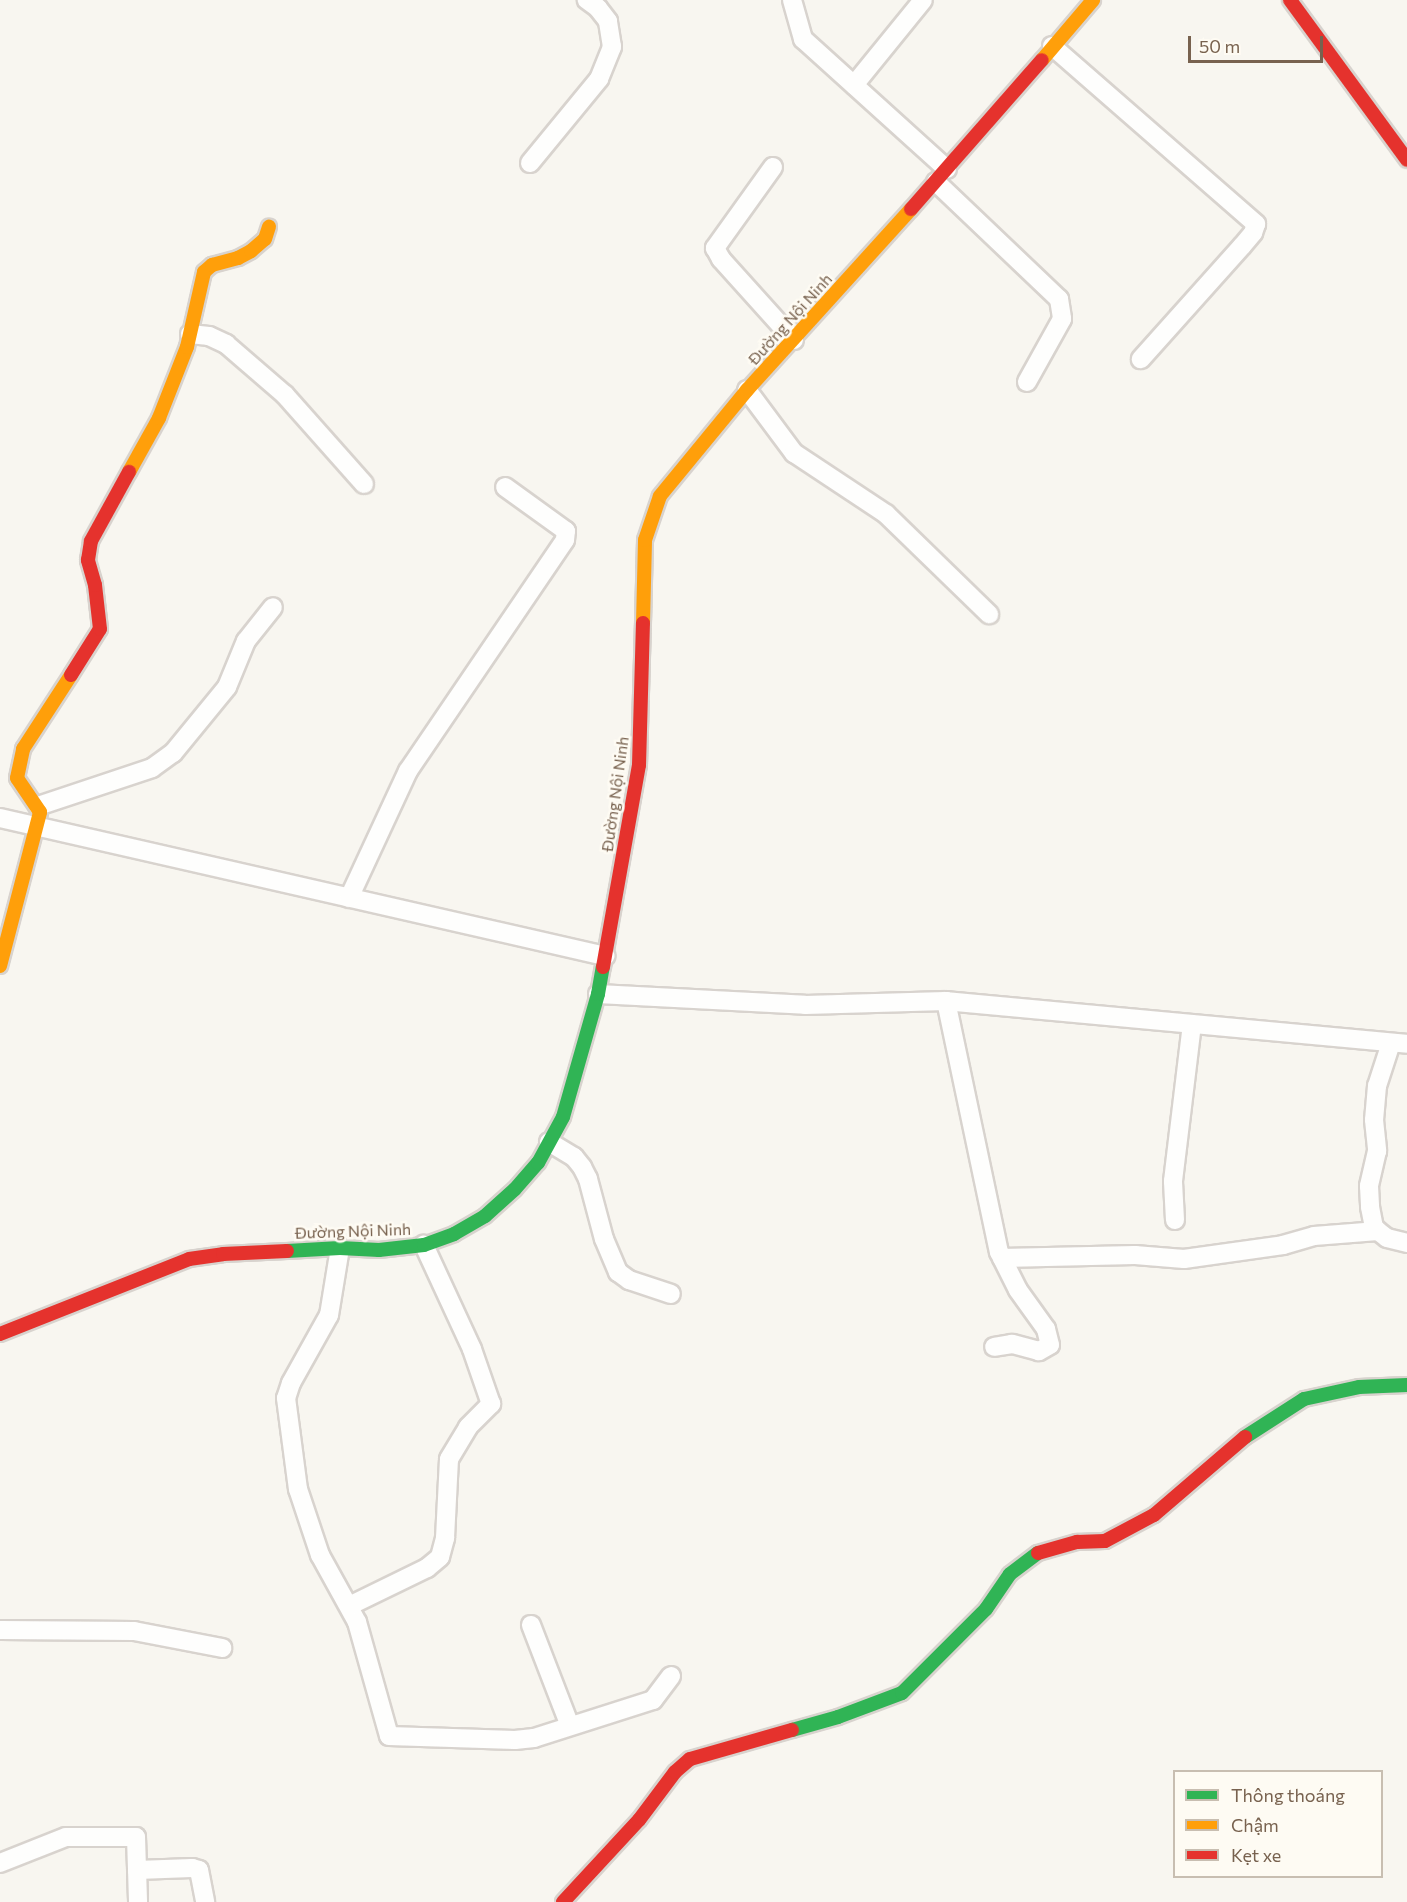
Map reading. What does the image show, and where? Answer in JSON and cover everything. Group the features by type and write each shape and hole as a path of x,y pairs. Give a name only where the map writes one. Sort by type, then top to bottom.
{"street":[{"path":"792,0 801,35 854,85 1059,299 1062,319 1027,382"},
{"path":"854,85 923,0"},
{"name":"Đường Nội Ninh","path":"0,1334 189,1259 223,1254 340,1248 379,1250 424,1245 454,1234 485,1216 515,1189 538,1163 563,1117 598,994 605,956 639,765 645,540 660,496 691,455 747,390 941,175 1093,0"},
{"path":"1290,0 1407,160"},
{"path":"530,163 599,79 607,61 612,47 612,34 609,21 597,3"},
{"path":"1052,46 1256,224 1253,233 1242,246 1141,359"},
{"path":"773,167 715,248 721,259 794,339"},
{"path":"0,966 40,812 17,778 23,749 100,629 95,585 88,560 91,541 159,418 190,334 204,272 212,265 238,258 251,251 264,239 269,227"},
{"path":"190,334 209,336 225,344 285,395 364,484"},
{"path":"747,390 794,453 886,514 988,614"},
{"path":"349,898 408,771 565,540 566,531 505,487"},
{"path":"38,806 152,768 173,753 227,687 246,641 273,608"},
{"path":"0,818 605,956"},
{"path":"598,994 805,1005 946,1001 1399,1044 1377,1086 1374,1120 1377,1151 1369,1186 1374,1227 1387,1238 1407,1243"},
{"path":"946,1001 1002,1258 1018,1290 1046,1329 1050,1345 1039,1351 1012,1344 994,1347"},
{"path":"1175,1220 1173,1181 1192,1024"},
{"path":"549,1142 574,1157 582,1167 588,1179 604,1239 618,1272 629,1280 671,1294"},
{"path":"1002,1258 1135,1255 1184,1259 1272,1247 1314,1236 1378,1231"},
{"path":"349,1606 427,1568 441,1557 445,1539 449,1459 468,1427 490,1404 472,1349 424,1245"},
{"path":"340,1248 329,1315 291,1383 286,1398 298,1489 320,1555 357,1622 389,1737 515,1740 570,1726 653,1700 662,1692 671,1676"},
{"path":"563,1902 639,1820 675,1772 690,1759 838,1717 902,1693 987,1609 1010,1574 1036,1554 1077,1542 1105,1541 1154,1515 1252,1431 1304,1399 1359,1387 1407,1385"},
{"path":"531,1625 570,1726"},
{"path":"0,1630 134,1631 222,1648"},
{"path":"0,1863 66,1837 136,1837 138,1902"},
{"path":"137,1870 192,1868 199,1870 205,1902"}],"traffic: fast":[{"path":"287,1251 340,1248 379,1250 424,1245 454,1234 485,1216 515,1189 538,1163 563,1117 598,994 603,967"},
{"path":"1245,1437 1304,1399 1359,1387 1407,1385"},
{"path":"792,1730 838,1717 902,1693 986,1609 1010,1574 1038,1553"}],"traffic: slow":[{"path":"1042,60 1093,0"},
{"path":"643,623 645,540 660,496 747,390 911,209"},
{"path":"129,472 159,418 187,347 204,272 212,265 238,258 251,251 265,239 269,227"},
{"path":"0,966 40,812 17,778 23,749 71,675"}],"traffic: jam":[{"path":"1290,0 1407,160"},
{"path":"911,209 1042,60"},
{"path":"71,675 100,629 95,585 88,560 91,541 129,472"},
{"path":"603,967 639,765 643,623"},
{"path":"0,1334 189,1259 223,1254 287,1251"},
{"path":"1038,1553 1077,1542 1105,1541 1154,1515 1245,1437"},
{"path":"563,1902 639,1820 675,1772 690,1759 792,1730"}]}
